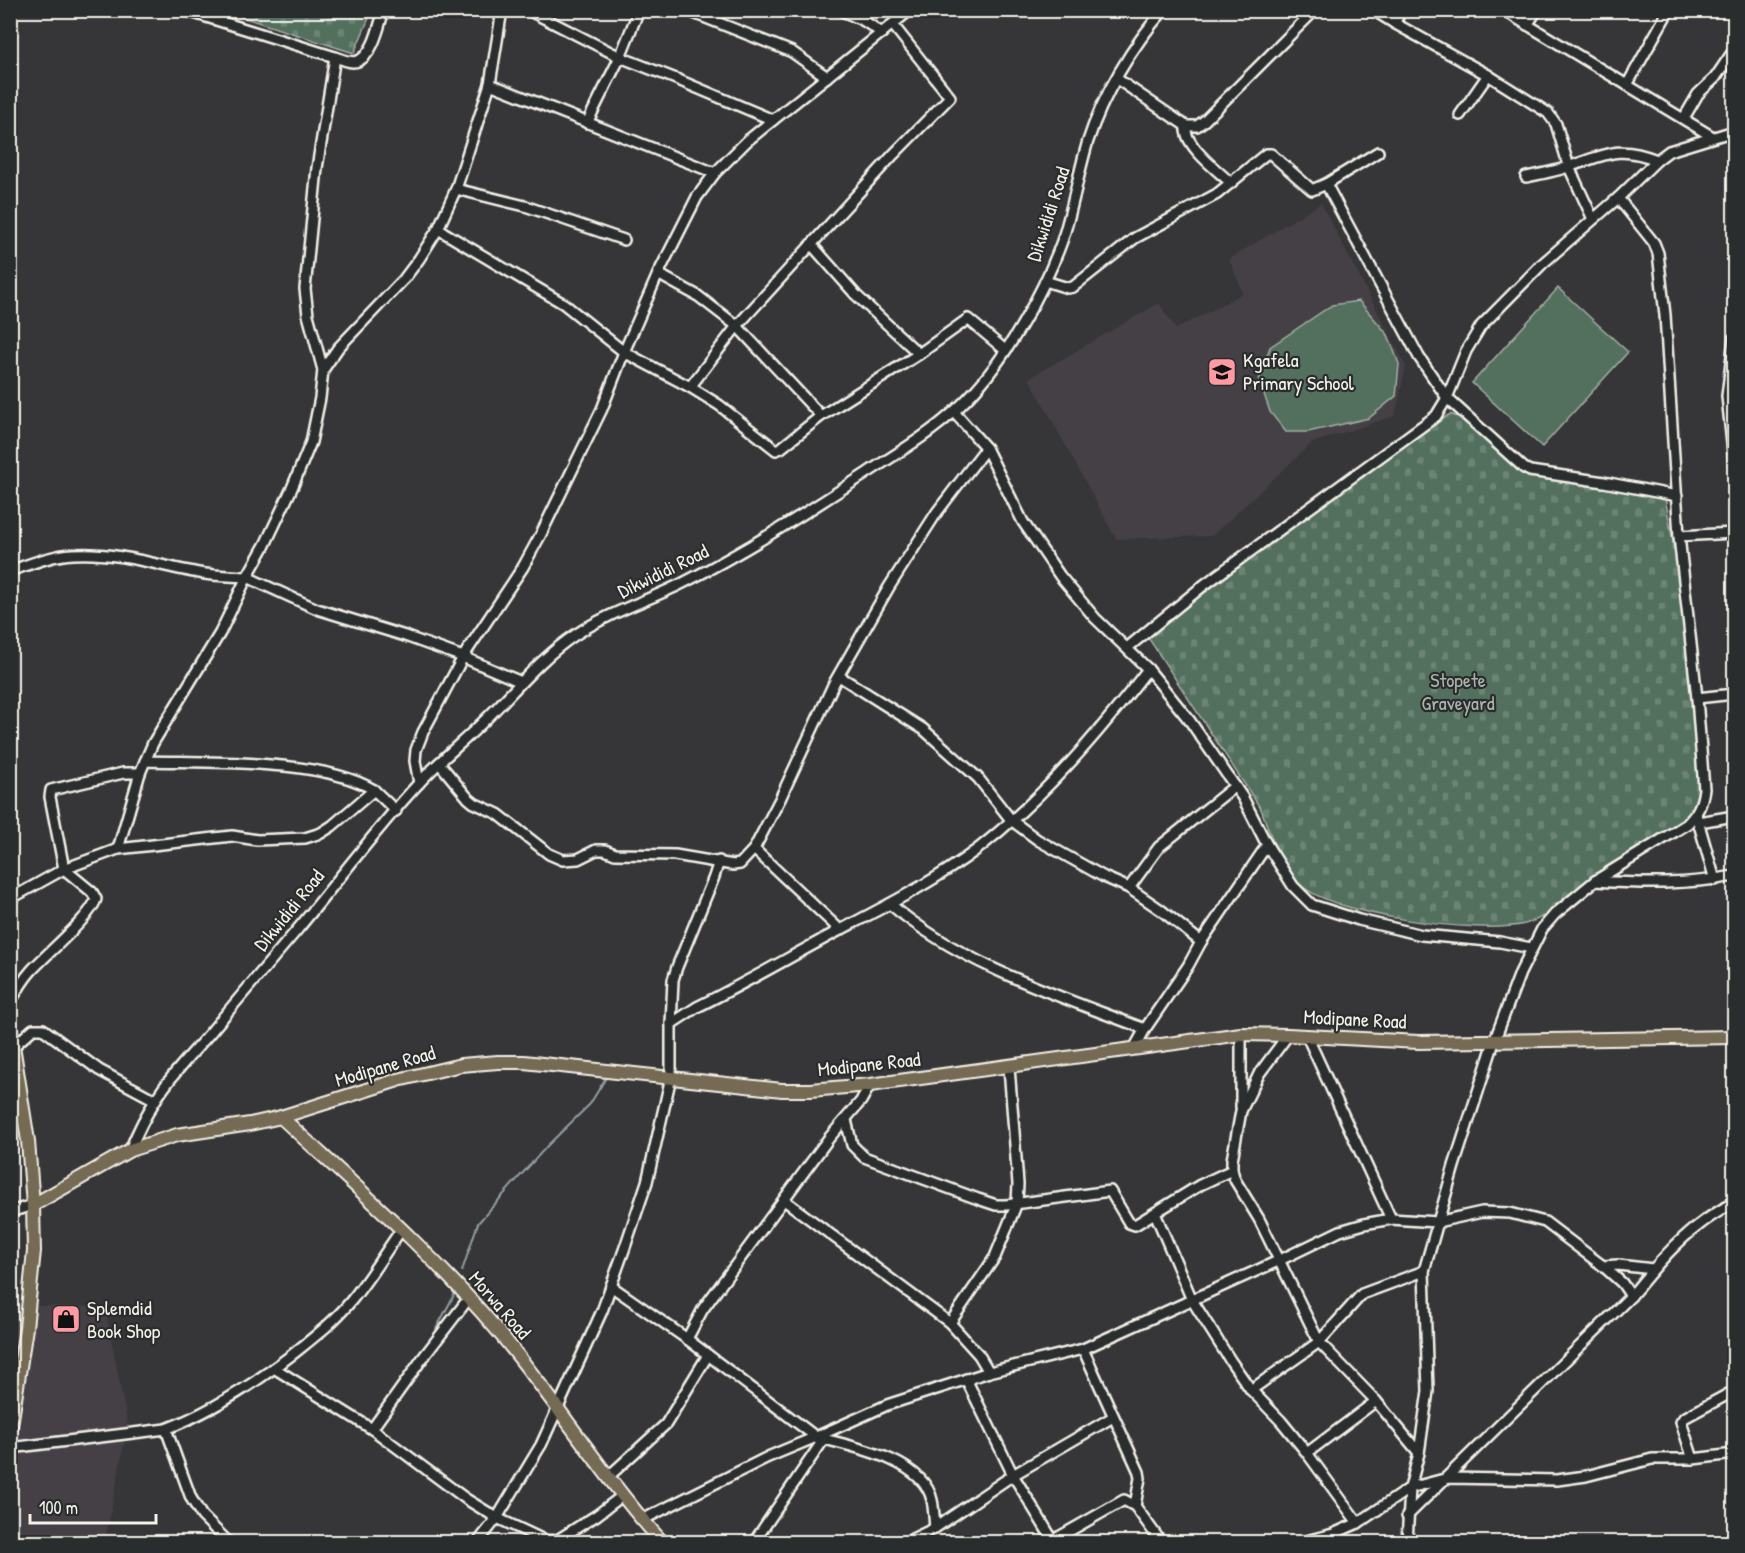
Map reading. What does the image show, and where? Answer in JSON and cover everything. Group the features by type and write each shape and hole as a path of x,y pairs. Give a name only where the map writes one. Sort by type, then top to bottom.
{"main road":[{"path":"10,1026 28,1141 34,1251 10,1432"},
{"name":"Modipane Road","path":"33,1205 130,1150 177,1135 281,1117 398,1080 461,1065 524,1062 794,1090 870,1085 1241,1034 1418,1042 1734,1037"},
{"name":"Morwa Road","path":"281,1117 470,1298 528,1367 622,1496 662,1542"}],"street":[{"path":"184,10 352,62 360,61 370,50 384,10"},
{"path":"323,370 338,348 404,279 438,229 456,189 490,84 502,10"},
{"path":"528,10 620,57 773,120"},
{"path":"587,123 620,57 639,10"},
{"path":"686,10 792,52 827,76"},
{"path":"840,10 882,33"},
{"path":"419,783 415,761 416,750 423,732 463,657 523,567 541,534 602,409 658,274 697,197 715,173 747,141 910,10"},
{"name":"Dikwididi Road","path":"130,1150 155,1100 179,1069 419,783 484,722 521,682 575,635 596,623 678,586 730,557 908,447 954,412 984,380 1005,350 1045,281 1063,236 1089,137 1117,79 1149,26 1164,10"},
{"path":"1117,79 1186,126 1197,126 1315,10"},
{"path":"1373,10 1488,75 1548,113 1556,124 1569,167 1593,219"},
{"path":"1394,23 1401,10"},
{"path":"1503,10 1713,137"},
{"path":"1527,25 1537,10"},
{"path":"1627,85 1669,10"},
{"path":"690,387 737,327 811,244 892,155 950,97 893,25"},
{"path":"1684,118 1698,94 1715,78 1734,50"},
{"path":"118,849 140,773 153,744 220,633 265,545 311,442 323,370 308,315 304,290 317,168 335,57"},
{"path":"1460,116 1488,75"},
{"path":"490,84 715,173"},
{"path":"1186,126 1186,135 1195,149 1231,183"},
{"path":"1127,648 1204,585 1430,422 1447,398 1466,351 1481,326 1542,264 1618,198 1657,160 1677,147 1734,131"},
{"path":"1526,177 1569,167 1611,151 1642,154 1657,160"},
{"path":"1045,281 1071,288 1135,237 1217,194 1269,153 1311,190 1326,184 1378,152"},
{"path":"1326,184 1419,357 1447,398 1527,470 1677,496"},
{"path":"456,189 525,206 624,240"},
{"path":"1618,198 1654,243 1658,254 1665,315 1679,536 1697,698 1704,789 1698,818 1715,880"},
{"path":"438,229 564,304 624,352 719,405 776,450 821,416 919,354 968,319 1005,350"},
{"path":"811,244 850,288 919,354"},
{"path":"658,274 698,296 737,327 821,416"},
{"path":"1734,338 1727,396 1733,433 1734,463"},
{"path":"954,412 986,448 1023,522 1060,576 1095,618 1148,669 1190,721 1235,786 1267,846 1293,886 1312,905 1359,920 1422,935 1500,942 1531,948"},
{"path":"439,763 468,798 498,814 549,854 562,860 578,859 596,850 605,850 615,854 675,855 733,865 740,864 754,849 834,683 889,587 964,473 986,448"},
{"path":"1679,536 1734,533"},
{"path":"10,571 46,559 71,554 105,554 125,556 207,574 247,577 317,609 405,636 463,657 521,682"},
{"path":"671,1024 697,1007 890,904 948,870 979,848 1060,773 1102,728 1148,669"},
{"path":"839,676 938,741 978,778 1011,820 1038,840 1129,888 1161,909 1201,942"},
{"path":"1697,698 1734,694"},
{"path":"145,761 280,766 344,776 374,790 396,811"},
{"path":"10,1003 25,978 95,903 96,899 92,892 64,869 50,797 51,790 123,773 140,773"},
{"path":"1129,888 1159,847 1235,786"},
{"path":"10,899 64,869 118,849 232,836 257,840 314,836 332,826 374,790"},
{"path":"1407,1542 1410,1488 1419,1453 1429,1373 1424,1271 1437,1222 1494,1042 1531,948 1542,928 1555,914 1594,881 1698,818 1734,816"},
{"path":"1135,1047 1201,942 1267,846"},
{"path":"754,849 840,930"},
{"path":"478,1542 497,1518 542,1445 612,1286 647,1182 671,1077 673,980 676,967 719,861"},
{"path":"1594,881 1642,884 1715,880 1734,876"},
{"path":"890,904 925,931 957,951 1064,998 1145,1029"},
{"path":"14,1046 33,1029 43,1029 99,1070 155,1100"},
{"path":"1241,1034 1241,1111 1232,1160 1235,1180 1259,1219 1319,1342 1376,1401 1419,1453"},
{"path":"1241,1111 1258,1074 1288,1035"},
{"path":"1307,1036 1391,1219"},
{"path":"950,1323 995,1257 1017,1203 1018,1184 1008,1067"},
{"path":"687,1340 703,1309 870,1085"},
{"path":"846,1120 852,1145 864,1157 996,1205 1110,1191 1129,1223 1135,1225 1200,1185 1232,1170"},
{"path":"784,1200 950,1323 979,1355 989,1372"},
{"path":"1407,1516 1631,1296 1653,1269 1699,1225 1734,1202"},
{"path":"10,1212 33,1205"},
{"path":"642,1520 768,1456 820,1438 887,1405 989,1372 1083,1349 1340,1231 1364,1224 1391,1219 1437,1222 1482,1212 1510,1213 1545,1222 1603,1266 1622,1283 1631,1296"},
{"path":"1155,1213 1192,1300 1251,1390 1281,1421 1307,1453 1358,1523"},
{"path":"10,1448 166,1429 185,1422 223,1402 274,1368 329,1325 343,1310 401,1230"},
{"path":"1603,1266 1618,1265 1653,1269"},
{"path":"1251,1390 1319,1342 1362,1294 1424,1271"},
{"path":"612,1286 820,1438 879,1454 913,1473 926,1485 932,1498 935,1528"},
{"path":"372,1429 422,1359 470,1298"},
{"path":"1083,1349 1139,1472 1135,1506"},
{"path":"608,1477 666,1424 708,1355"},
{"path":"274,1368 372,1429 466,1499 497,1518 544,1540 552,1541 597,1515 622,1496"},
{"path":"966,1379 1013,1475 1053,1542 1124,1500 1135,1506 1161,1542"},
{"path":"1694,1459 1681,1422 1684,1418 1734,1391"},
{"path":"1307,1453 1376,1401"},
{"path":"906,1542 935,1528 1013,1475 1113,1417"},
{"path":"166,1429 191,1498 202,1516 228,1542"},
{"path":"753,1542 820,1438"},
{"path":"1302,1542 1333,1534 1358,1523 1410,1488 1448,1478 1557,1480 1586,1476 1653,1459 1694,1459 1734,1454"}],"shaded area":[{"name":"Kgafela Primary School","path":"1321,203 1406,366 1395,416 1312,443 1212,536 1116,539 1029,378 1159,303 1176,329 1243,293 1229,259"},
{"path":"11,1305 105,1307 128,1425 105,1542 11,1542"}],"green space":[{"path":"223,11 372,11 354,53"},
{"path":"1558,288 1628,352 1542,447 1472,383"},
{"path":"1359,301 1388,335 1399,364 1396,396 1369,418 1308,432 1286,432 1270,412 1259,379 1270,347 1332,305"},
{"name":"Stopete Graveyard","path":"1450,414 1468,421 1530,475 1665,497 1682,593 1700,797 1694,808 1674,827 1603,869 1549,913 1525,924 1503,927 1441,925 1372,913 1314,894 1297,882 1280,857 1261,809 1147,636 1357,479"}],"waterway":[{"path":"462,1271 478,1223 548,1145 590,1104 607,1076"},
{"path":"436,1329 454,1295"}],"place":[{"name":"Kgafela Primary School","path":"1222,372"},
{"name":"Splemdid Book Shop","path":"66,1319"}]}
